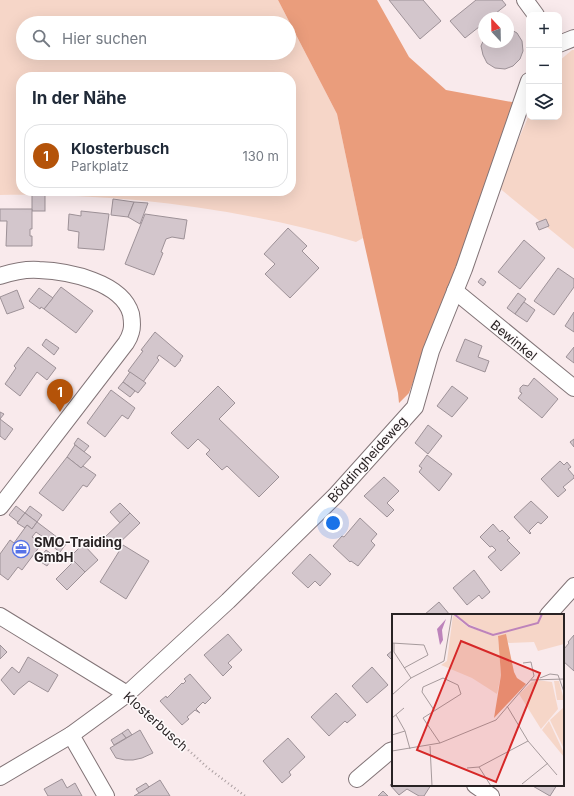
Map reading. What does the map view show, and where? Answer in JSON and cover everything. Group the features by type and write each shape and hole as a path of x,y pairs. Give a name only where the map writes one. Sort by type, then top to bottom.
{"street":[{"path":"525,0 534,12"},
{"path":"562,43 574,38"},
{"name":"Böddingheideweg","path":"0,777 71,735 127,694 228,601 329,501 414,407 431,351 464,269 528,84"},
{"path":"0,276 13,272 38,270 63,273 94,281 110,289 122,299 129,308 132,321 132,332 126,343 1,504"},
{"name":"Bewinkel","path":"455,291 574,388"},
{"path":"549,614 574,586"},
{"name":"Klosterbusch","path":"0,616 127,694"},
{"path":"71,735 106,796"},
{"path":"357,780 392,750"},
{"path":"476,786 491,796"}],"path":[{"name":"Klosterbusch","path":"127,694 208,768 245,796"}],"shaded area":[{"path":"0,0 278,0 286,16 16,16 16,60 296,60 296,35 337,114 363,238 356,242 269,220 180,205 135,200 68,196 296,196 296,72 16,72 16,195 0,195"},
{"path":"278,0 377,0 409,57 446,90 517,103 409,393 399,403 337,114 296,35 296,16 286,16"},
{"path":"574,50 574,249 498,187 527,120 562,120 562,58"}],"building":[{"path":"389,0 423,0 441,21 420,39"},
{"path":"476,0 502,0 506,5 497,12 478,12 478,28 465,38 450,21"},
{"path":"514,31 517,33 522,41 523,51 520,59 513,66 505,69 495,68 487,63 481,48 514,48"},
{"path":"32,196 45,196 45,211 32,211"},
{"path":"113,199 134,202 128,217 111,215"},
{"path":"134,202 148,203 140,224 128,217"},
{"path":"0,209 32,209 32,229 30,229 30,236 32,236 32,246 6,246 7,221 0,221"},
{"path":"81,211 109,214 104,250 78,248 79,232 68,230 69,214 81,216"},
{"path":"145,214 187,220 184,239 172,237 166,239 161,252 163,253 154,275 125,264"},
{"path":"546,219 549,226 539,230 536,223"},
{"path":"288,228 307,246 302,251 319,268 290,298 265,274 275,264 264,254"},
{"path":"524,240 545,258 520,289 498,272"},
{"path":"558,268 574,279 574,287 554,315 534,301"},
{"path":"481,278 486,282 483,286 478,282"},
{"path":"61,287 93,311 76,333 44,309"},
{"path":"39,288 53,298 44,309 41,307 40,309 29,301"},
{"path":"17,290 24,308 7,314 0,297"},
{"path":"518,293 526,299 515,314 507,308"},
{"path":"524,302 535,310 527,322 515,314"},
{"path":"574,312 574,332 565,326"},
{"path":"155,332 183,356 175,367 159,355 157,358 159,360 143,382 128,371 143,351 141,350"},
{"path":"46,339 59,348 54,355 42,345"},
{"path":"465,339 482,346 478,357 489,361 485,372 456,361"},
{"path":"28,347 56,368 47,380 37,372 20,396 5,384 16,368 14,366"},
{"path":"574,347 574,363 566,357"},
{"path":"130,372 146,383 138,393 123,382"},
{"path":"534,378 558,399 542,418 518,398 522,393 520,392 520,388 523,385 528,386"},
{"path":"123,382 135,391 130,397 118,388"},
{"path":"218,386 235,403 219,419 279,477 259,497 227,466 222,470 206,454 210,450 198,439 188,449 171,433"},
{"path":"452,386 468,398 452,417 437,406"},
{"path":"111,390 135,408 128,419 122,415 105,437 87,423"},
{"path":"0,412 4,414 0,419"},
{"path":"0,419 13,429 5,440 0,436"},
{"path":"428,425 442,436 428,454 415,443"},
{"path":"78,438 89,446 84,452 74,444"},
{"path":"574,439 574,447 570,442"},
{"path":"75,445 91,457 81,468 67,457"},
{"path":"427,455 452,474 439,491 419,472 422,468 419,466"},
{"path":"67,457 81,468 83,466 96,475 87,487 83,485 63,511 39,493"},
{"path":"560,461 564,465 567,462 571,467 568,469 574,478 563,487 566,490 558,497 541,479"},
{"path":"384,477 399,491 387,503 394,510 387,517 364,496"},
{"path":"531,501 548,517 541,524 538,522 529,531 531,533 530,534 514,517"},
{"path":"120,503 130,513 120,523 110,512"},
{"path":"16,506 25,513 18,522 9,515"},
{"path":"30,506 42,515 37,522 25,513"},
{"path":"25,513 37,522 32,529 27,525 25,528 17,523"},
{"path":"130,513 140,523 113,549 103,539"},
{"path":"360,518 377,534 371,541 375,545 358,566 351,561 350,562 333,546 342,536 344,537"},
{"name":"SMO-Traiding GmbH","path":"37,522 66,544 60,552 41,538 43,537 36,532 32,537 40,546 22,570 18,567 8,580 0,574 0,554 10,540 14,543 27,525 32,529"},
{"path":"493,524 500,532 502,530 510,538 507,540 520,553 501,571 488,557 496,550 492,546 490,547 480,537"},
{"path":"83,544 98,560 85,572 70,557"},
{"path":"123,545 149,561 126,599 100,582"},
{"path":"46,550 54,556 47,566 38,560"},
{"path":"310,554 331,574 320,586 315,581 308,588 292,573"},
{"path":"74,561 85,572 67,590 56,579"},
{"path":"474,570 490,592 482,599 479,595 467,605 453,588"},
{"path":"439,602 449,614 425,614"},
{"path":"228,634 242,650 228,663 232,667 223,676 204,655"},
{"path":"574,635 574,671 564,662 564,649 569,643 568,642"},
{"path":"0,645 7,652 0,659"},
{"path":"392,651 392,660 387,655"},
{"path":"28,657 58,675 48,692 29,681 14,695 1,680 12,667 19,673"},
{"path":"372,667 388,685 367,703 352,686"},
{"path":"190,674 211,698 205,704 203,702 196,709 200,713 195,710 187,717 189,719 182,725 160,701 166,696 167,698 182,683 183,684 186,681 184,679"},
{"path":"336,693 356,715 347,723 345,721 329,736 311,717"},
{"path":"128,729 132,735 126,738 122,733"},
{"path":"140,730 153,753 133,760 116,758 110,748"},
{"path":"122,733 126,738 114,745 111,740"},
{"path":"288,738 305,757 289,772 291,775 282,783 263,761"},
{"path":"62,779 67,788 75,783 82,796 48,796 44,789"},
{"path":"160,780 170,796 134,796 139,793"},
{"path":"146,783 149,787 139,793 136,789"},
{"path":"392,783 392,786 430,786 424,796 419,796 407,789 399,795 390,785"},
{"path":"533,786 556,786 550,796"},
{"path":"383,791 388,796 378,796"}],"place":[{"name":"Klosterbusch","path":"60,412"},
{"name":"SMO-Traiding GmbH","path":"21,549"}]}
